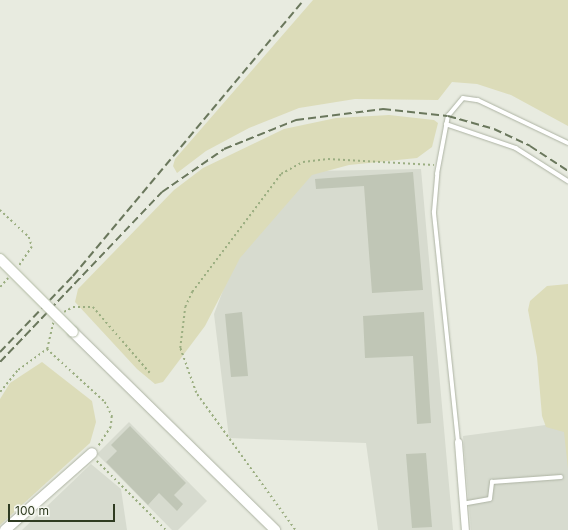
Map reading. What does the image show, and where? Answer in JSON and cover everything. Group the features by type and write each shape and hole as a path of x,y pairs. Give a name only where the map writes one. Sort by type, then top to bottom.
{"main road":[{"path":"0,259 275,530"},
{"path":"5,530 92,453"}],"street":[{"path":"458,442 465,530"}],"lane":[{"path":"458,442 434,212 438,165 446,124 455,106 463,98 478,100 568,143"},
{"path":"446,124 516,148 568,181"},
{"path":"462,504 490,499 492,482 561,477"}],"path":[{"path":"295,530 196,393 180,348 185,307 192,292 281,174 303,162 328,159 438,165"},
{"path":"0,210 29,237 32,247 14,272"},
{"path":"0,287 9,277"},
{"path":"47,349 105,402 112,416 111,427 92,453 104,470 166,530"}],"shaded area":[{"path":"421,169 453,530 378,530 366,443 229,438 214,314 240,246 313,171"},
{"path":"129,422 207,501 178,530 172,530 97,454"},
{"path":"568,422 568,530 471,530 463,436"},
{"path":"91,464 121,489 127,530 22,530"}],"green space":[{"path":"313,0 568,0 568,126 511,95 477,84 452,82 438,100 355,99 299,108 249,128 206,151 177,173 173,166 175,159"},
{"path":"389,115 434,120 438,123 432,147 417,158 349,165 312,175 240,258 205,326 163,382 155,384 137,369 75,302 78,289 174,190 203,168 284,129 336,118"},
{"path":"568,284 568,469 564,432 546,427 542,416 537,357 528,310 530,301 547,286"},
{"path":"42,362 92,401 96,422 90,443 0,525 0,399 10,383"}],"building":[{"path":"413,172 423,290 372,293 364,186 316,189 315,179"},
{"path":"242,312 248,376 231,377 225,314"},
{"path":"424,312 431,423 417,424 413,356 365,358 363,316"},
{"path":"130,426 186,483 174,495 183,504 177,511 159,493 148,505 106,462 117,451 111,445"},
{"path":"426,453 432,527 412,528 406,454"}],"railway":[{"path":"0,352 73,276 304,0"},
{"path":"0,362 162,192 224,149 296,120 383,109 448,116 494,129 530,146 568,171"}]}
